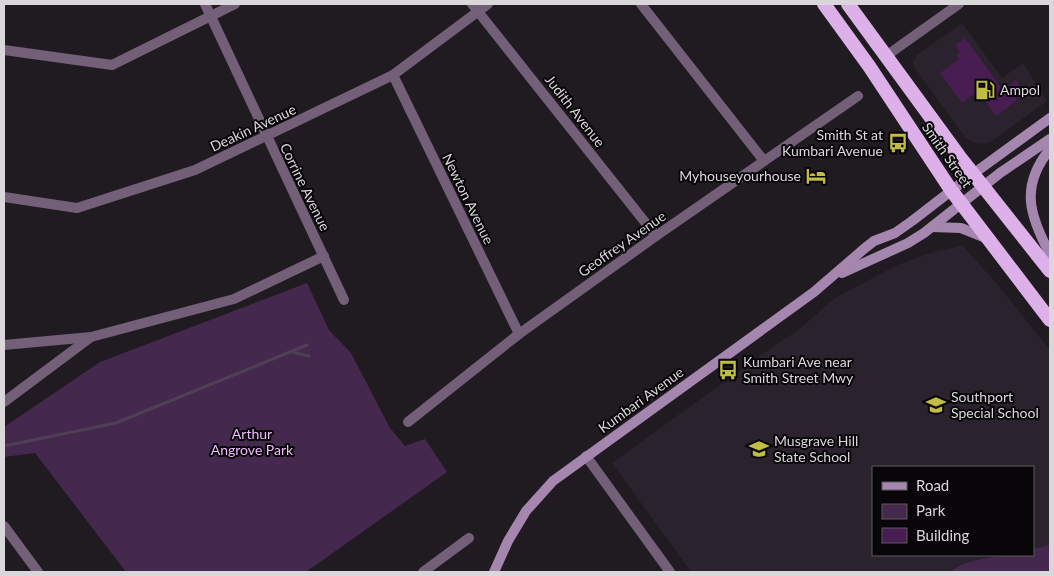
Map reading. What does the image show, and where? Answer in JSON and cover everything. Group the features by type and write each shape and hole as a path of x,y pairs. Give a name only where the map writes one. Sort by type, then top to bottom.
{"highway":[{"name":"Smith Street","path":"824,4 869,66 951,190 1050,320"},
{"name":"Smith Street","path":"848,4 973,174 1050,271"}],"main road":[{"name":"Kumbari Avenue","path":"494,572 508,541 526,511 553,481 808,297 864,248 874,241 895,233 1050,118"},
{"name":"Kumbari Avenue","path":"834,276 908,243 1050,139"},
{"path":"1050,149 1036,171 1031,193 1034,220 1050,254"},
{"path":"932,227 961,228 989,239"}],"street":[{"name":"Corrine Avenue","path":"205,4 344,300"},
{"path":"4,50 112,66 235,4"},
{"name":"Deakin Avenue","path":"4,197 77,208 195,170 393,75 475,8 488,4"},
{"path":"641,4 764,161"},
{"path":"886,56 959,4"},
{"name":"Judith Avenue","path":"475,8 656,236"},
{"name":"Newton Avenue","path":"393,75 519,334"},
{"name":"Geoffrey Avenue","path":"408,422 519,334 858,96"},
{"path":"4,344 92,337 234,299 324,256"},
{"path":"4,402 92,337"},
{"path":"586,456 670,572"},
{"path":"4,526 38,572"},
{"path":"423,572 469,538"}],"shaded area":[{"name":"Ampol","path":"962,23 1002,78 1023,63 1047,101 991,142 981,144 972,142 965,137 914,67 913,62 917,55"},
{"path":"963,246 998,285 1050,350 1050,572 691,572 612,463 797,331 835,298 897,265 936,251"}],"green space":[{"name":"Arthur Angrove Park","path":"307,283 329,330 351,353 390,428 405,446 425,439 447,472 306,572 126,572 35,453 4,457 4,427 100,362"},
{"path":"1050,545 1050,572 950,572 978,560 1001,556 1034,556 1034,549"}],"building":[{"path":"965,38 1003,90 1016,80 1025,94 996,116 978,91 962,103 940,73 959,59 956,55 960,52 955,45"}],"waterway":[{"path":"4,446 116,423 307,345"},
{"path":"292,352 309,356"}],"place":[{"name":"Ampol","path":"985,90"},
{"name":"Smith St at Kumbari Avenue","path":"898,143"},
{"name":"Myhouseyourhouse","path":"816,176"},
{"name":"Kumbari Ave near Smith Street Mwy","path":"728,370"},
{"name":"Southport Special School","path":"936,405"},
{"name":"Musgrave Hill State School","path":"759,449"}]}
